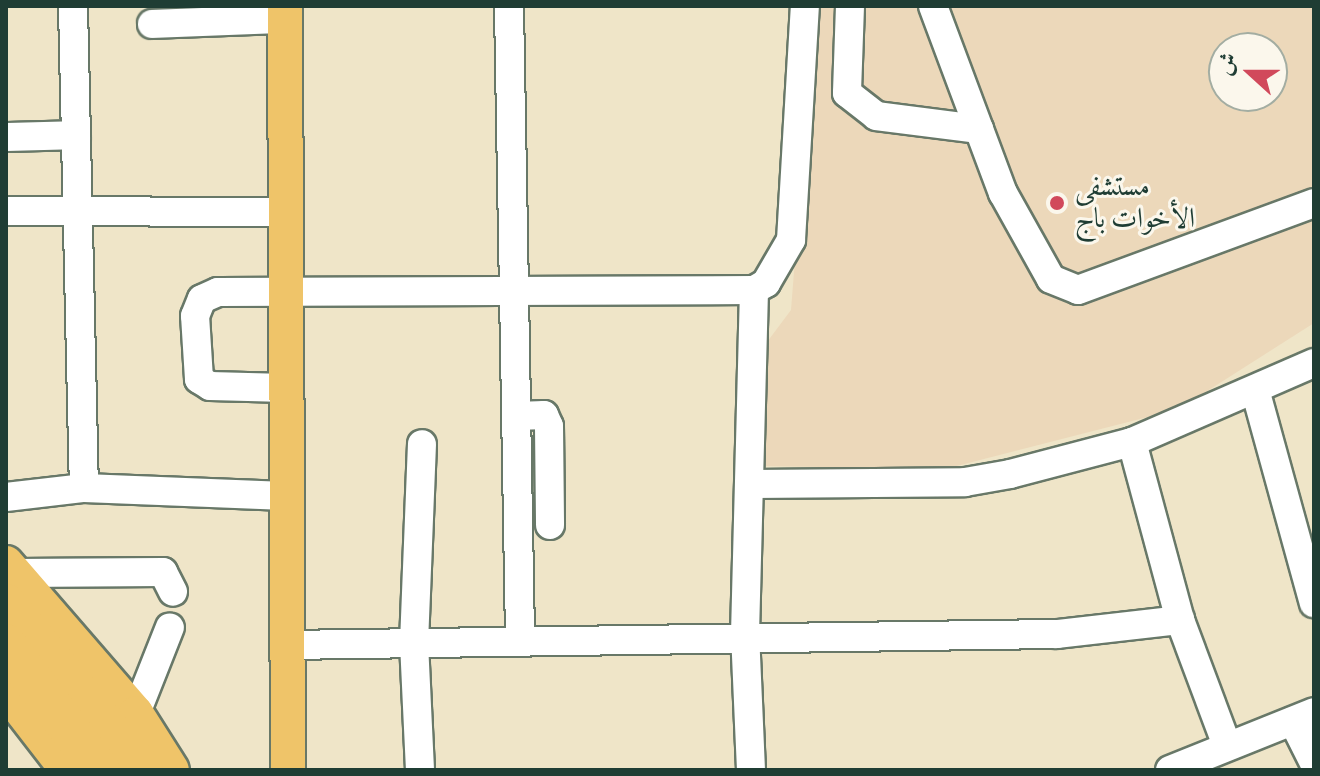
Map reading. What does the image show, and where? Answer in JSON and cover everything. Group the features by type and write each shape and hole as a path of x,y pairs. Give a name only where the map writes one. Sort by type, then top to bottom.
{"highway":[{"path":"9,580 143,770"},
{"path":"6,644 100,770"}],"main road":[{"path":"285,13 288,770"},
{"path":"9,580 136,713 172,770"},
{"path":"6,691 67,770"}],"street":[{"path":"73,6 76,135 83,212 84,488"},
{"path":"509,6 520,638"},
{"path":"286,388 210,386 199,379 195,316 202,299 218,292 288,295 754,290 776,273 791,240 805,6"},
{"path":"850,6 847,93 876,116 979,129"},
{"path":"933,6 1003,193 1051,279 1078,290 1314,203"},
{"path":"152,24 285,13"},
{"path":"6,137 76,135"},
{"path":"6,211 288,212"},
{"path":"751,770 745,634 752,484 754,290"},
{"path":"752,484 965,482 1132,442 1256,393 1314,363"},
{"path":"1256,393 1314,603"},
{"path":"517,416 544,415 549,426 550,525"},
{"path":"1132,442 1180,620 1227,746"},
{"path":"420,770 414,643 422,444"},
{"path":"6,497 84,488 286,496"},
{"path":"9,580 163,572 173,592"},
{"path":"286,645 745,634 1057,634 1180,620"},
{"path":"136,713 170,627"},
{"path":"1170,770 1304,717 1314,763"}],"shaded area":[{"name":"مستشفى الأخوات باج","path":"815,6 1314,6 1314,323 1179,409 945,469 759,466 761,350 791,310"}],"place":[{"name":"مستشفى الأخوات باج","path":"1057,203"}]}
